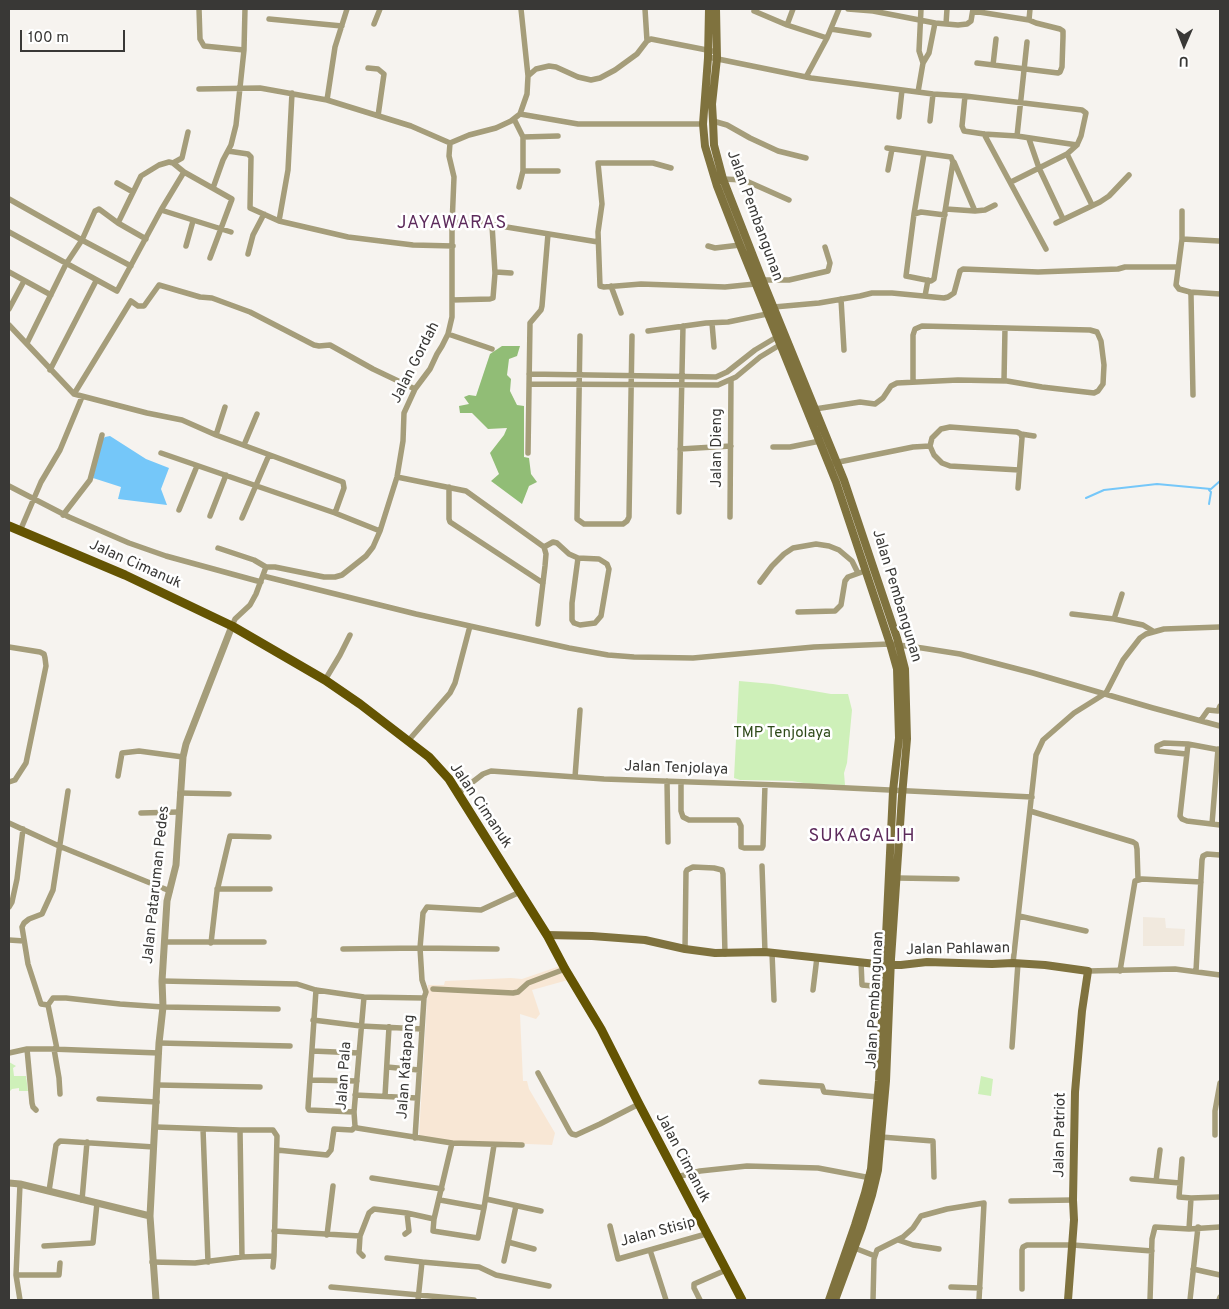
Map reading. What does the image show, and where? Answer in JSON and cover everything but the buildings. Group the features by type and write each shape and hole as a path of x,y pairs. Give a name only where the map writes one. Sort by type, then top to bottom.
{"main road":[{"name":"Jalan Pembangunan","path":"709,9 712,54"},
{"name":"Jalan Pembangunan","path":"716,9 708,99 703,124 705,146 717,186 740,245 774,307 782,339 820,441 833,464 862,572 890,644 896,669 899,738 893,791 884,1048 872,1195 829,1300"},
{"name":"Jalan Pembangunan","path":"708,99 714,145 723,179 759,282 767,314 782,339 815,409 899,645 905,668 908,739 902,790 897,878 888,965 883,987 886,997"},
{"name":"Jalan Cimanuk","path":"9,526 125,575 232,626 325,680 360,704 429,757 449,780 547,935 565,969 601,1028 706,1234 743,1298"},
{"name":"Jalan Pahlawan","path":"547,935 645,940 685,950 725,954 769,952 888,965 927,962 1015,963 1045,965 1088,972"},
{"name":"Jalan Patriot","path":"1068,1300 1073,1245 1075,1092 1082,1011 1088,972"},
{"name":"Jalan Pembangunan","path":"872,1178 881,1137 880,1092"},
{"name":"Jalan Pembangunan","path":"836,1300 851,1247"}],"street":[{"path":"199,9 200,39 204,46 244,50"},
{"path":"213,188 232,145 236,124 244,50 245,9"},
{"path":"327,100 335,47 347,9"},
{"path":"374,24 380,9"},
{"path":"199,89 260,88 327,100 411,126 450,143 469,135 496,128 520,114 527,94 528,76 521,9"},
{"path":"528,76 536,69 548,66 556,67 586,80 600,78 615,70 637,54 647,41 645,9"},
{"path":"755,9 754,11 787,25 827,38"},
{"path":"787,25 793,9"},
{"path":"806,77 840,9"},
{"path":"848,9 873,10 946,24 967,24 971,21 973,10 1029,20 1036,24 1063,31 1062,67 1058,73 977,63"},
{"path":"921,9 919,51 923,63"},
{"path":"946,24 947,9"},
{"path":"1029,20 1030,9"},
{"path":"269,19 342,26"},
{"path":"918,92 923,63 929,53 936,23"},
{"path":"831,29 869,36"},
{"path":"993,65 996,39"},
{"path":"647,41 657,40 806,77 933,94 965,96 1085,111 1082,136 1077,145 1067,154 1010,182"},
{"path":"1017,136 1027,42"},
{"path":"368,68 378,69 384,74 378,116"},
{"path":"899,117 902,90"},
{"path":"279,221 288,170 292,93"},
{"path":"930,122 933,94"},
{"path":"965,96 962,129 964,131 1017,136 1077,145"},
{"path":"520,114 578,124 703,124"},
{"path":"514,119 523,137 522,171 519,186"},
{"path":"712,121 727,125 778,151 806,158"},
{"path":"173,163 182,158 188,132"},
{"path":"984,134 1046,249"},
{"path":"523,137 558,136"},
{"path":"1029,139 1039,168 1063,219"},
{"name":"Jalan Gordah","path":"218,548 254,560 266,567 275,567 324,577 335,577 342,575 366,556 373,547 397,477 403,441 404,414 415,389 430,369 448,334 452,318 454,177 449,156 450,143"},
{"path":"888,170 890,148 951,157 975,211"},
{"path":"228,151 248,154 251,157 250,208 279,221 348,237 413,245 453,246"},
{"path":"924,154 906,276 932,281 934,279 954,162"},
{"path":"1067,154 1092,205"},
{"path":"118,222 144,174 165,162 173,163 184,172 232,199 210,258"},
{"path":"671,168 653,163 598,164 602,204 598,232 600,286 642,284 725,287 789,280 828,271 830,263 825,247"},
{"path":"522,171 558,171"},
{"path":"9,232 117,291 184,172"},
{"path":"1056,223 1109,196 1129,175"},
{"path":"723,179 744,180 788,200"},
{"path":"117,183 133,192"},
{"path":"9,199 131,266"},
{"path":"914,214 921,212 985,210 995,205"},
{"path":"27,343 66,264 82,240 95,211 99,209 146,238"},
{"path":"161,210 231,232"},
{"path":"1182,211 1182,239 1177,287 1190,292 1220,294"},
{"path":"248,254 253,235 264,214"},
{"path":"186,246 193,221"},
{"path":"452,222 492,225 598,242"},
{"path":"452,300 493,298 495,273 492,225"},
{"path":"528,453 530,323 542,306 548,234"},
{"path":"1182,239 1219,241"},
{"path":"708,246 715,248 740,245"},
{"path":"774,307 841,300 872,293 944,298 952,295 956,290 960,271 963,270 1038,272 1118,269 1125,267 1178,267"},
{"path":"9,272 51,295"},
{"path":"495,273 511,273"},
{"path":"925,296 928,280"},
{"path":"9,309 24,281"},
{"path":"50,370 96,281"},
{"path":"74,394 131,301 138,306 144,306 159,285 200,297 212,298 250,312 314,345 330,344 373,369 415,389"},
{"path":"611,286 621,313"},
{"path":"1190,292 1194,395"},
{"path":"841,300 844,350"},
{"path":"648,331 728,322 767,314"},
{"path":"712,323 714,347"},
{"path":"9,325 74,394 182,420 216,435 343,482 344,488 335,514"},
{"path":"679,512 683,326"},
{"path":"815,409 860,402 875,404 883,398 894,384 912,382 1004,381 1094,393 1103,384 1104,365 1101,341 1097,332 1090,330 922,326 916,329 913,335 912,382"},
{"path":"1004,381 1005,328"},
{"path":"448,334 492,349"},
{"path":"580,336 577,519 584,524 623,524 629,517 632,336"},
{"path":"529,374 721,376 756,350 782,339"},
{"path":"529,384 713,385 731,380 782,339"},
{"path":"756,350 760,357"},
{"name":"Jalan Dieng","path":"730,517 731,380"},
{"path":"20,530 41,482 60,450 82,397"},
{"path":"216,435 226,407"},
{"path":"244,445 257,414"},
{"path":"1019,470 950,466 942,463 934,455 930,446 932,438 941,429 950,428 1006,431 1034,436"},
{"path":"1018,488 1021,434"},
{"path":"63,515 90,480 102,435"},
{"path":"773,447 790,447 820,441"},
{"path":"680,449 731,446"},
{"path":"833,464 913,447 930,446"},
{"path":"161,453 256,485 380,531"},
{"path":"242,518 269,455"},
{"path":"179,510 197,466"},
{"path":"210,516 226,475"},
{"path":"397,477 466,492 544,547 546,554 538,624"},
{"path":"9,486 63,515 148,550 262,579 569,648 634,658 693,658 805,648 899,645 960,654 1220,726"},
{"path":"450,487 450,522 543,583"},
{"path":"544,547 553,542 578,558 599,559 606,562 609,569 601,616 595,623 580,624 574,623 572,620 572,604 578,558"},
{"path":"760,582 784,554 793,548 816,544 839,550 862,572 845,581 841,605 835,611 798,612"},
{"path":"232,626 235,619 250,605 266,567"},
{"path":"1114,618 1122,594"},
{"path":"1072,614 1114,618 1143,625 1153,631"},
{"name":"Jalan Pataruman Pedes","path":"156,1300 150,1216 159,1043 163,1006 162,981 166,901 176,865 183,757 186,744 232,626"},
{"path":"408,741 450,693 455,683 470,626"},
{"path":"1012,1047 1019,916 1036,755 1043,740 1074,713 1106,693 1123,660 1140,638 1153,631 1220,627"},
{"path":"325,680 350,635"},
{"path":"9,647 44,654 46,666 26,763 20,776 9,783"},
{"path":"735,652 775,648 805,648"},
{"path":"1201,720 1208,710 1218,711 1220,706"},
{"path":"575,777 580,710"},
{"path":"1186,754 1157,751 1157,746 1164,743 1188,744 1219,750 1212,824"},
{"path":"1188,744 1180,816 1187,821 1220,825"},
{"path":"118,776 122,753 139,751 183,757"},
{"name":"Jalan Tenjolaya","path":"457,794 483,774 491,771 575,777 1032,797"},
{"path":"667,781 668,842"},
{"path":"681,782 680,811 683,817 689,820 738,820 741,826 741,847 744,848 762,848 763,846 765,785"},
{"path":"48,1005 41,1004 28,964 22,931 24,923 42,914 52,890 68,791"},
{"path":"180,794 229,794"},
{"path":"1030,811 1133,842 1136,844 1137,849 1138,879"},
{"path":"141,813 179,812"},
{"path":"9,823 59,846 170,890"},
{"path":"9,907 12,902 17,879 22,829"},
{"path":"211,943 217,889 230,835 269,838"},
{"path":"1196,971 1203,856 1207,854 1220,855"},
{"path":"762,866 774,1000"},
{"path":"685,950 686,872 694,867 714,868 720,869 723,874 725,954"},
{"path":"897,878 957,879"},
{"path":"1120,971 1135,881 1138,879 1201,882"},
{"path":"217,889 270,888"},
{"name":"Jalan Katapang","path":"414,1138 424,998 426,992 422,980 420,948 423,913 427,907 481,910 520,892"},
{"path":"1019,916 1086,931"},
{"path":"9,940 24,941"},
{"path":"164,942 264,942"},
{"path":"343,949 497,949"},
{"path":"814,990 817,957"},
{"path":"861,962 862,985 883,987"},
{"path":"433,989 513,993 518,992 528,983 565,969"},
{"name":"Jalan Pahlawan","path":"1088,972 1152,969 1196,971 1220,975"},
{"path":"162,981 297,984 316,990 364,997 424,998"},
{"path":"316,990 309,1109 354,1112"},
{"path":"60,1094 56,1049 48,1005 50,1000 57,997 120,1004 278,1009"},
{"name":"Jalan Pala","path":"364,997 354,1112 354,1124 356,1127 452,1143 522,1145"},
{"path":"314,1020 361,1026 422,1029"},
{"path":"385,1096 389,1027"},
{"path":"159,1043 290,1046"},
{"path":"27,1049 32,1103 36,1110"},
{"path":"9,1053 27,1049 56,1049 159,1053"},
{"path":"312,1051 359,1053"},
{"path":"387,1067 419,1070"},
{"path":"538,1074 572,1134 576,1135 639,1104"},
{"path":"310,1080 357,1081"},
{"path":"761,1082 822,1086 824,1092 880,1092"},
{"path":"1215,1135 1215,1111 1220,1083"},
{"path":"157,1085 260,1087"},
{"path":"356,1095 417,1098"},
{"path":"99,1099 157,1102"},
{"path":"156,1127 275,1131 278,1136 273,1267"},
{"path":"277,1150 327,1155 331,1150 334,1129 352,1130 356,1127"},
{"path":"203,1129 208,1262"},
{"path":"240,1130 242,1257"},
{"path":"881,1137 932,1140 934,1177"},
{"path":"49,1191 57,1142 87,1142 154,1147"},
{"path":"82,1200 87,1142"},
{"path":"452,1143 440,1200 434,1218 433,1230 478,1238 494,1145"},
{"path":"1156,1181 1160,1150"},
{"path":"1182,1158 1179,1197 1220,1196"},
{"path":"677,1177 700,1171 755,1166 818,1168 872,1178"},
{"path":"372,1178 442,1189"},
{"path":"1132,1179 1180,1183"},
{"path":"9,1183 20,1184 150,1216"},
{"path":"20,1184 16,1275 20,1300"},
{"path":"327,1235 332,1186"},
{"path":"1189,1228 1191,1198"},
{"path":"486,1199 541,1211"},
{"path":"440,1200 484,1208"},
{"path":"1011,1201 1073,1200"},
{"path":"44,1246 93,1243 97,1203"},
{"path":"873,1300 875,1256 877,1250 898,1240 913,1228 921,1216 947,1209 984,1203 979,1300"},
{"path":"504,1261 516,1206"},
{"path":"362,1256 359,1252 360,1236 369,1213 374,1210 434,1218"},
{"path":"405,1234 409,1232 407,1213"},
{"name":"Jalan Stisip","path":"610,1226 618,1259 706,1234"},
{"path":"1150,1300 1155,1227 1220,1227"},
{"path":"1190,1300 1198,1228"},
{"path":"274,1231 360,1236"},
{"path":"898,1240 939,1249"},
{"path":"508,1242 534,1249"},
{"path":"1022,1289 1023,1247 1028,1245 1073,1245 1152,1251"},
{"path":"851,1247 875,1256"},
{"path":"650,1250 666,1300"},
{"path":"152,1262 208,1262 242,1257 274,1256"},
{"path":"387,1258 479,1267 496,1275 549,1286"},
{"path":"16,1275 59,1275 60,1262"},
{"path":"419,1298 422,1262"},
{"path":"700,1300 694,1284 726,1268"},
{"path":"1193,1268 1220,1275"},
{"path":"331,1287 419,1298 474,1300"},
{"path":"951,1287 980,1288"}],"shaded area":[{"path":"1143,917 1165,918 1166,928 1185,929 1184,946 1143,946"},
{"path":"560,966 568,980 532,990 540,1014 536,1019 520,1014 523,1081 527,1081 529,1089 555,1133 552,1145 430,1140 419,1135 428,985 444,985 445,981 522,979"}],"green space":[{"path":"502,346 520,346 517,356 509,359 507,375 511,379 510,391 517,405 524,406 524,457 529,458 531,474 537,482 529,486 522,504 491,481 499,474 490,453 507,428 488,429 472,413 460,413 459,406 469,404 464,397 469,395 476,396 490,354"},
{"name":"TMP Tenjolaya","path":"739,681 773,684 831,694 848,694 852,710 847,763 844,773 845,785 740,780 734,778"},
{"path":"9,1062 16,1066 13,1068 14,1076 26,1076 28,1091 19,1091 19,1088 12,1089 9,1092"},
{"path":"981,1076 993,1079 991,1096 978,1094"}],"water":[{"path":"110,436 146,459 169,468 161,489 167,505 118,499 121,487 93,478 102,440"}],"waterway":[{"path":"1086,498 1104,490 1157,484 1211,489 1220,481"},
{"path":"1209,490 1211,492 1209,504"}],"district":[{"name":"JAYAWARAS","path":"452,224"},
{"name":"SUKAGALIH","path":"862,837"}]}
